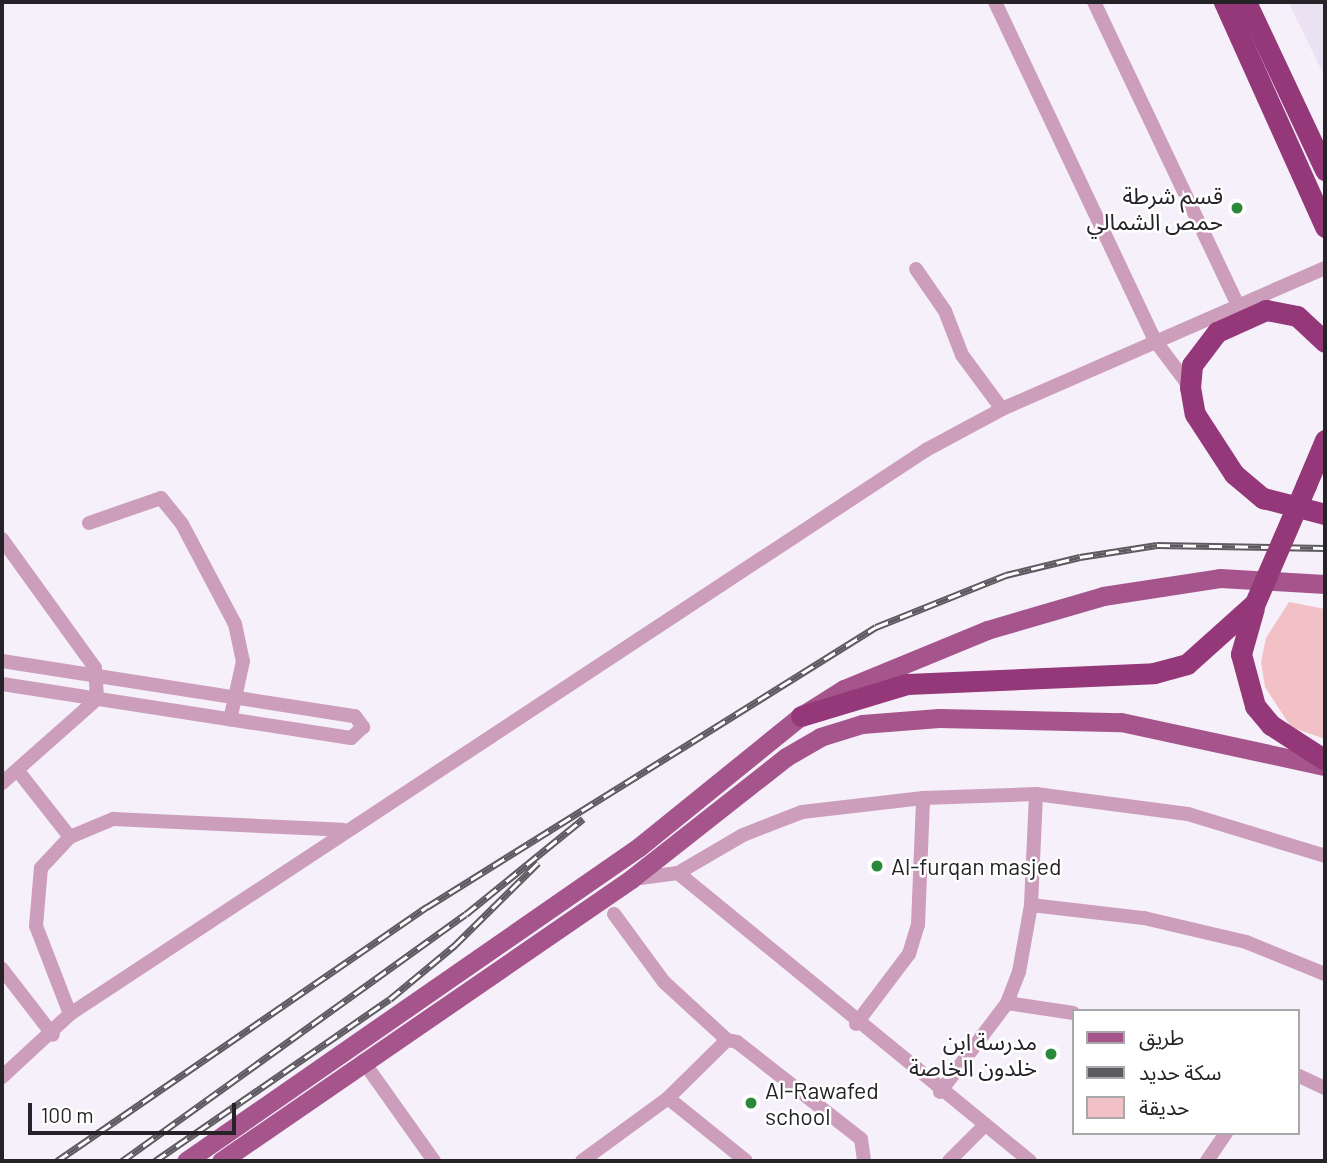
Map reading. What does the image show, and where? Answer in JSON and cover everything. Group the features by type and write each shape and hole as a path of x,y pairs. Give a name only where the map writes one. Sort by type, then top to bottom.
{"highway":[{"path":"1224,2 1325,226"},
{"path":"1246,2 1325,170"},
{"path":"1325,342 1316,328 1282,311 1241,313 1217,332 1192,365 1190,387 1195,414 1234,474 1263,498 1325,514"},
{"path":"1325,440 1255,603 1241,654 1255,706 1271,725 1325,760"},
{"path":"801,716 907,684 1154,673 1187,664 1255,603"}],"main road":[{"path":"186,1161 639,847 801,716 844,689 932,651 1103,596 1220,578 1325,584"},
{"path":"222,1161 363,1061 631,879 786,757 820,737 862,724 939,718 1121,722 1325,766"}],"street":[{"path":"995,2 1156,342 1190,387"},
{"path":"1094,2 1241,313"},
{"path":"2,1077 53,1035 70,1014 344,830 926,450 1002,410 1156,342 1241,313 1325,268"},
{"path":"916,269 945,311 962,355 1002,410"},
{"path":"89,523 161,498 165,502 217,582 235,624 243,661 230,720"},
{"path":"2,539 95,676 97,699"},
{"path":"2,661 355,716 363,727 351,738 2,684"},
{"path":"2,783 97,699"},
{"path":"18,771 70,837"},
{"path":"631,879 678,873 743,835 802,812 923,798 1036,794 1188,814 1325,856"},
{"path":"940,1092 1007,1003 1019,972 1031,905 1036,794"},
{"path":"856,1024 909,954 918,925 923,798"},
{"path":"70,1014 36,926 41,868 70,837 113,819 344,830"},
{"path":"678,873 856,1024 1030,1161"},
{"path":"1031,905 1143,918 1220,936 1325,974"},
{"path":"614,914 664,982 727,1040 750,1052 861,1139 864,1161"},
{"path":"2,969 53,1035"},
{"path":"1007,1003 1072,1013"},
{"path":"582,1161 668,1098 727,1040"},
{"path":"363,1061 434,1161"},
{"path":"1299,1076 1325,1088"},
{"path":"668,1098 746,1161"},
{"path":"948,1161 984,1126"},
{"path":"1207,1161 1225,1135"}],"shaded area":[{"path":"1288,2 1325,2 1325,77"}],"green space":[{"path":"1289,602 1325,609 1325,739 1291,727 1265,687 1261,662 1266,638"}],"railway":[{"path":"57,1161 427,907 876,627 1006,575 1080,557 1157,545 1325,548"},
{"path":"122,1161 466,914 583,819"},
{"path":"155,1161 390,999 455,945 538,863"}],"place":[{"name":"قسم شرطة حمص الشمالي","path":"1237,208"},
{"name":"Al-furqan masjed","path":"877,866"},
{"name":"مدرسة ابن خلدون الخاصة","path":"1051,1054"},
{"name":"Al-Rawafed school","path":"751,1103"}]}
